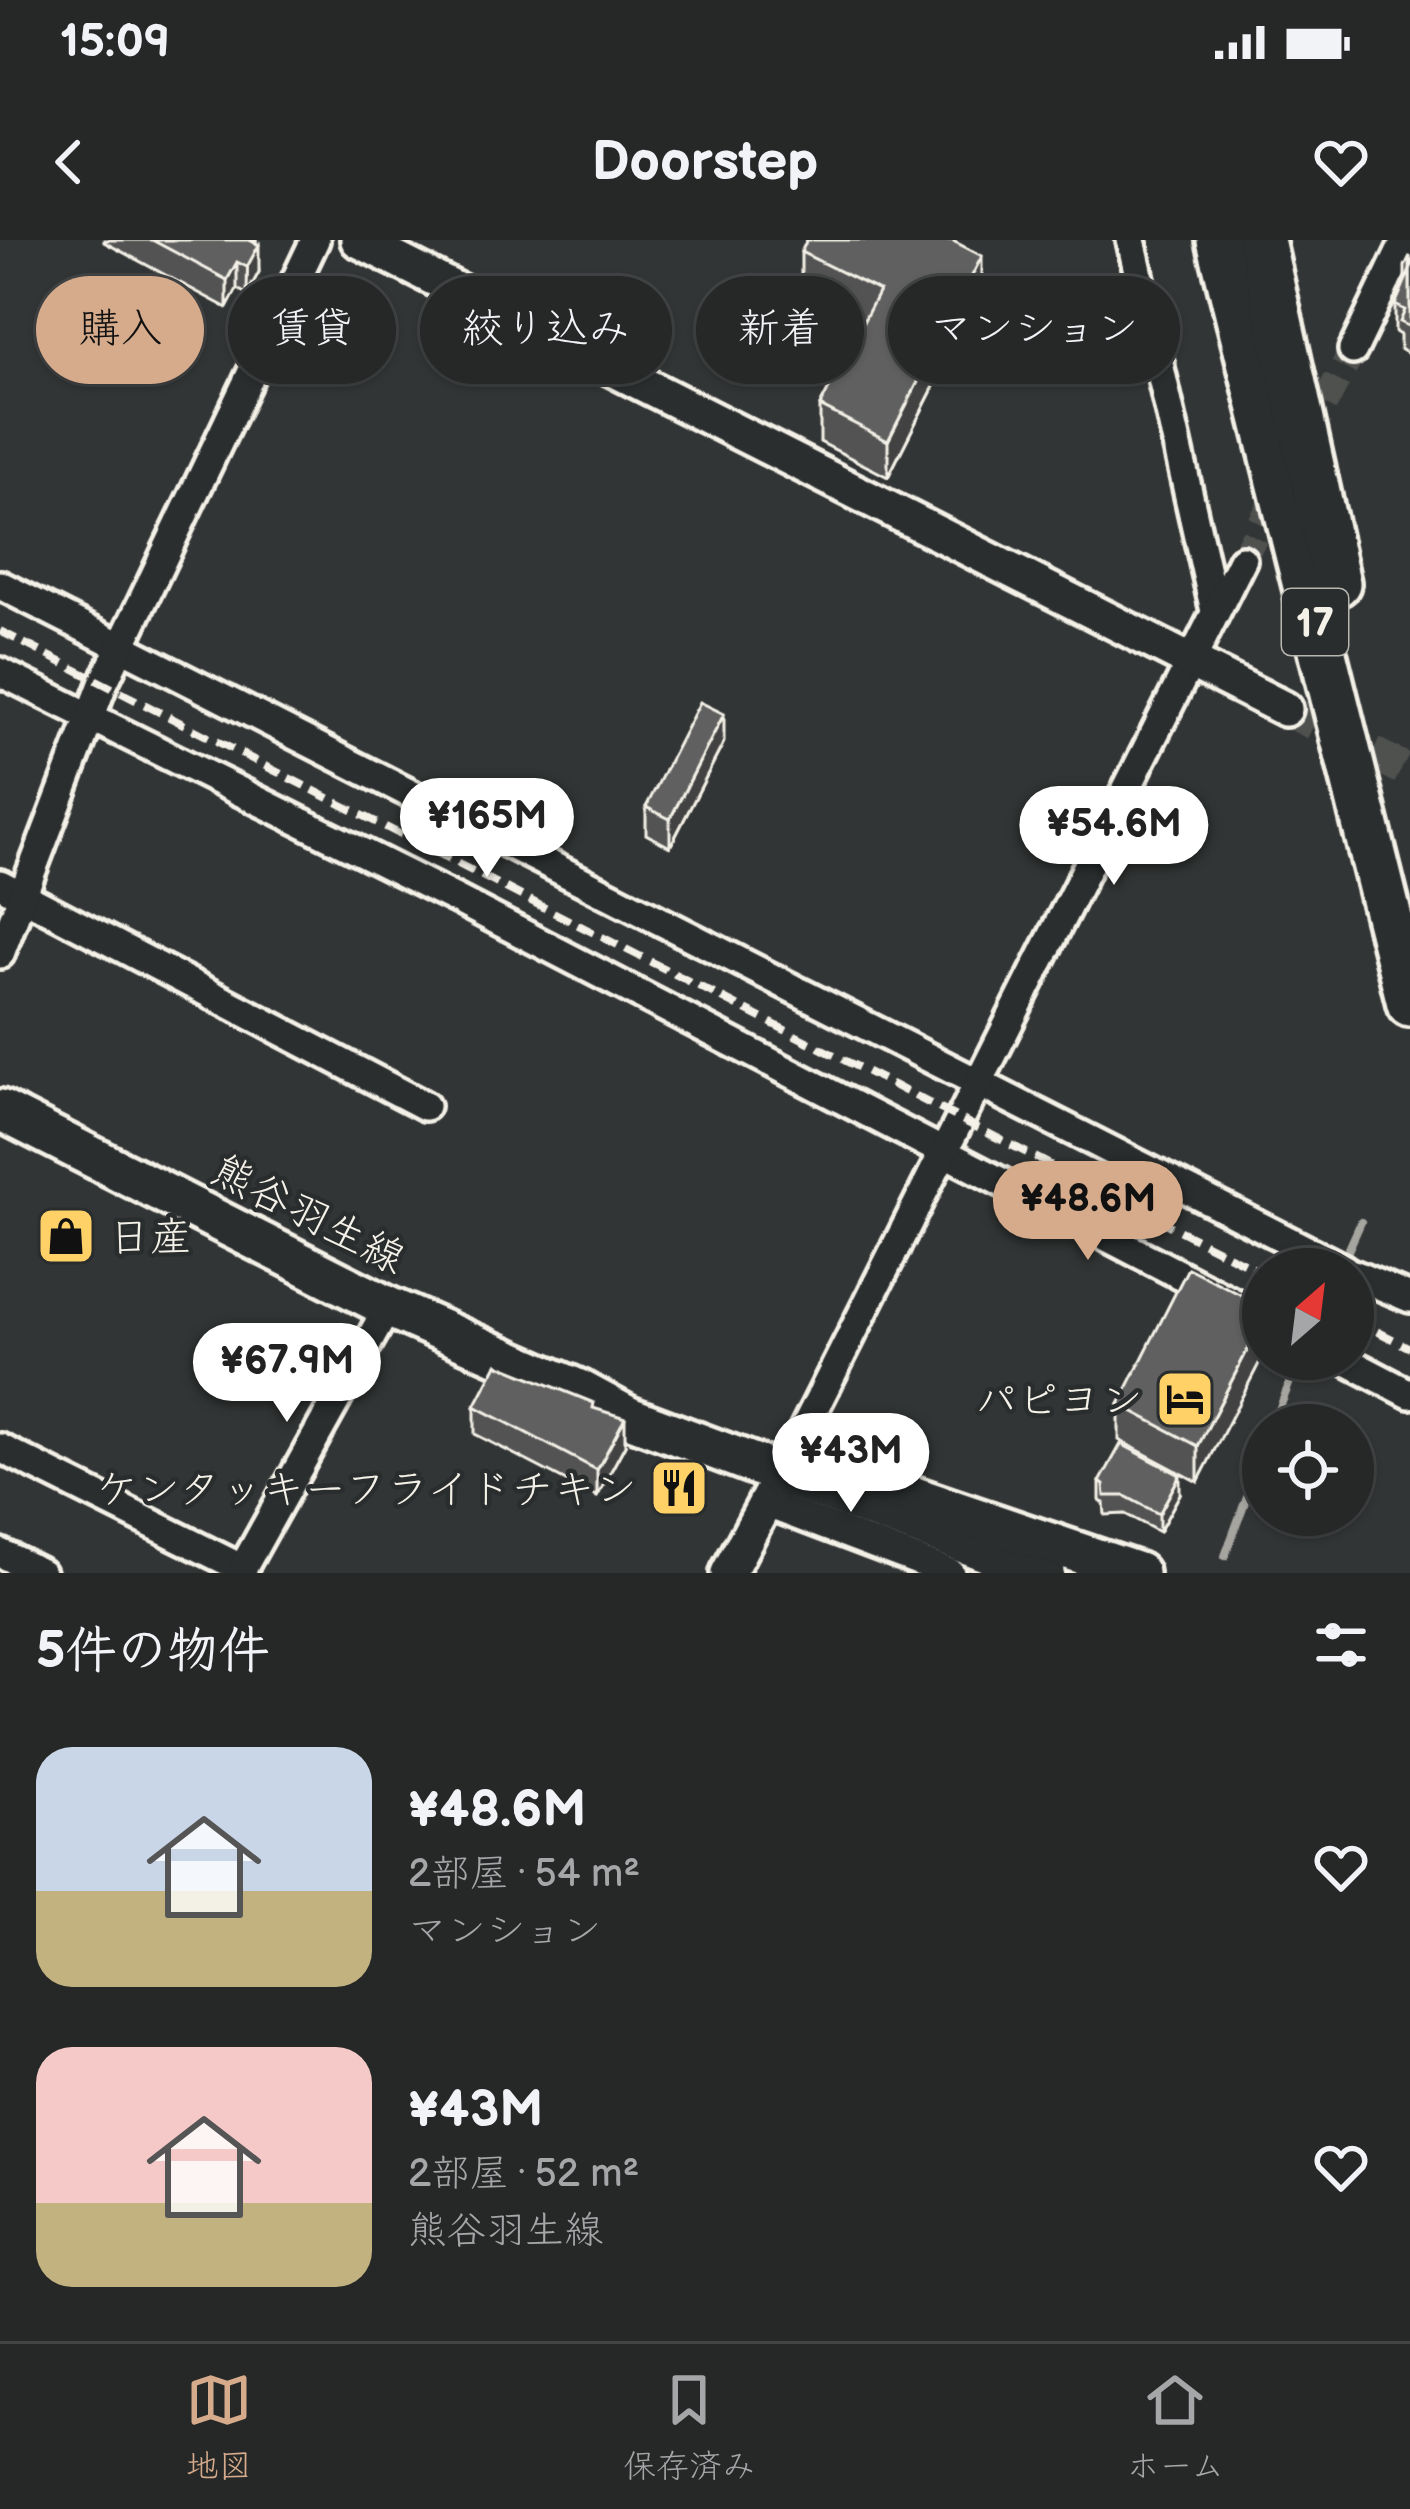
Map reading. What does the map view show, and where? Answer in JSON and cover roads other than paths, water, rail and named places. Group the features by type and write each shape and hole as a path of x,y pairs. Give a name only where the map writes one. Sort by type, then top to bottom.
{"highway":[{"name":"17","path":"1220,240 1410,1004"},
{"name":"17","path":"1262,240 1305,447 1410,885"}],"main road":[{"name":"熊谷羽生線","path":"0,1111 388,1306 580,1391 633,1401 778,1478 1044,1573"},
{"name":"熊谷羽生線","path":"778,1478 1138,1573"}],"street":[{"path":"0,954 11,890 315,240"},
{"path":"358,240 1285,709"},
{"path":"1131,240 1215,611"},
{"path":"1352,350 1406,240"},
{"path":"728,1573 1242,560"},
{"path":"0,585 1302,1248"},
{"path":"0,672 456,899 1242,1307"},
{"path":"11,890 425,1106"},
{"path":"1374,1283 1410,1298"},
{"path":"0,1448 242,1571 388,1306"},
{"path":"1374,1375 1410,1394"},
{"path":"778,1478 950,1573"},
{"path":"0,1553 40,1573"}],"waterway":[{"path":"1349,1248 1361,1222"},
{"path":"1281,1404 1291,1380"},
{"path":"1225,1556 1242,1510"}],"tunnel":[{"path":"1305,440 1353,350"},
{"path":"1242,560 1282,484"},
{"path":"1285,709 1410,772"}],"railway":[{"path":"0,631 1242,1262"},
{"path":"1374,1330 1410,1348"}],"place":[{"name":"日産","path":"66,1236"},
{"name":"パピヨン","path":"1185,1399"},
{"name":"ケンタッキーフライドチキン","path":"679,1488"}]}
